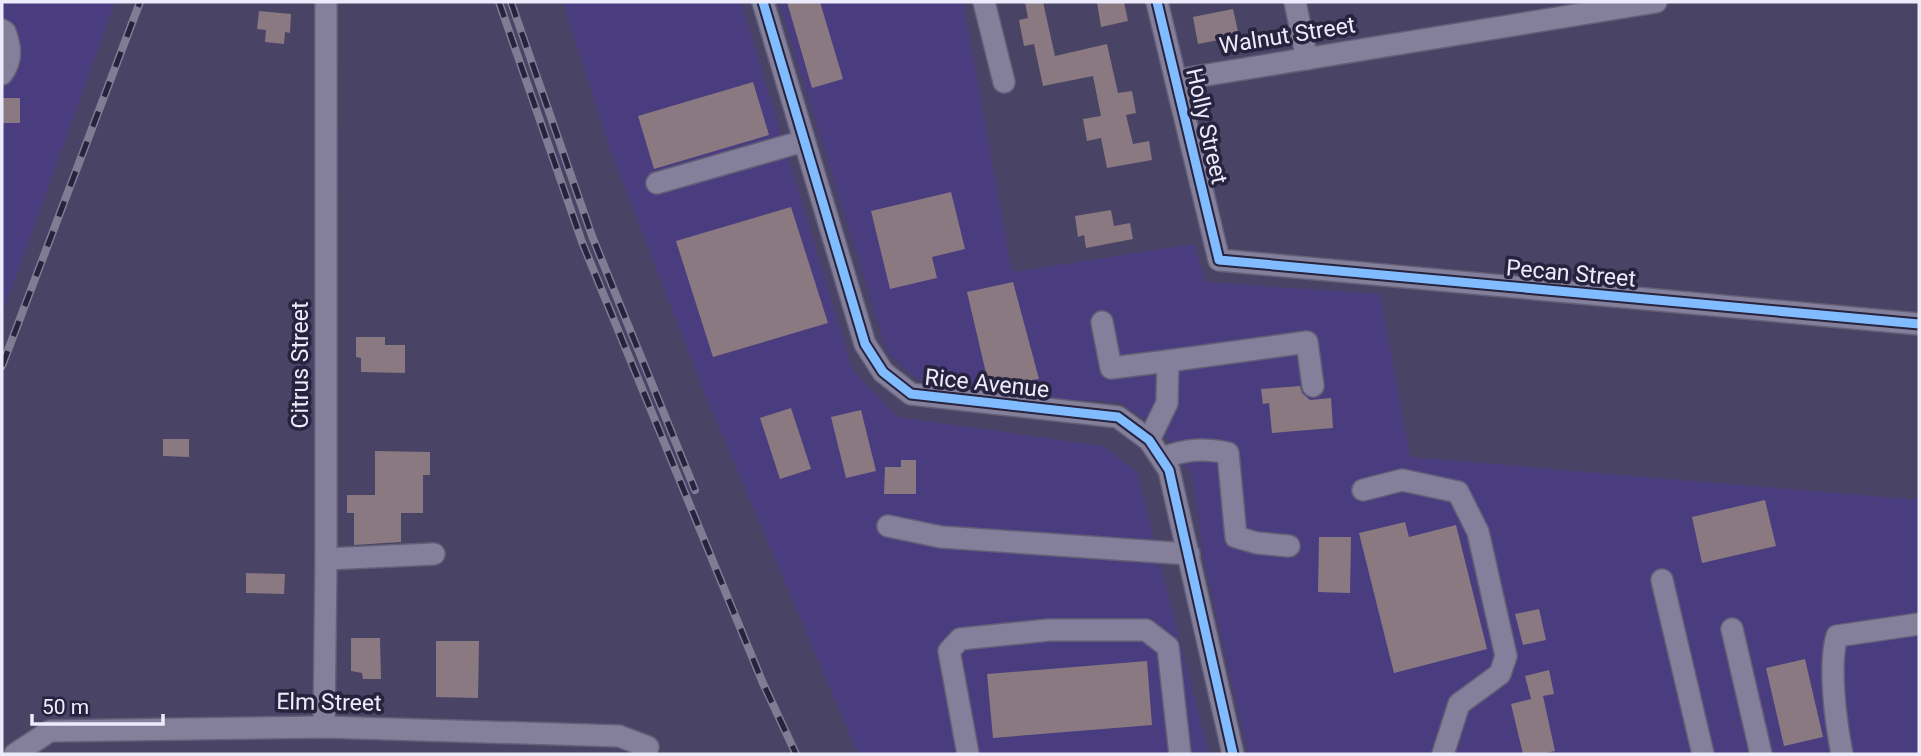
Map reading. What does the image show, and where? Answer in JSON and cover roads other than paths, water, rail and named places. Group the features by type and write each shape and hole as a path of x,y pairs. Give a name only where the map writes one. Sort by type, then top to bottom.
{"street":[{"name":"Citrus Street","path":"324,727 326,2"},
{"name":"Rice Avenue","path":"763,2 865,344 883,372 911,394 1118,417 1149,439 1163,458 1169,470 1189,554 1233,754"},
{"path":"984,2 1004,82"},
{"name":"Holly Street","path":"1157,2 1219,260"},
{"path":"1295,2 1307,59"},
{"name":"Walnut Street","path":"1176,80 1656,2"},
{"path":"2,30 10,47 8,65 2,74"},
{"path":"657,183 804,141"},
{"name":"Pecan Street","path":"1219,260 1919,324"},
{"path":"1102,322 1111,368 1307,342 1313,386"},
{"path":"1149,439 1167,404 1168,361"},
{"path":"1163,458 1202,448 1228,453 1236,537 1257,543 1289,546"},
{"path":"1363,490 1402,480 1458,492 1478,532 1506,656 1500,674 1459,705 1443,754"},
{"path":"888,526 941,537 1189,554"},
{"path":"326,559 434,554"},
{"path":"1662,580 1703,754"},
{"path":"1842,754 1837,727 1833,650 1837,636 1919,624"},
{"path":"1732,629 1761,754"},
{"path":"968,754 949,651 960,639 1049,630 1091,630 1146,631 1168,647 1180,754"},
{"name":"Elm Street","path":"15,754 50,731 324,727 619,736 648,747"}],"railway":[{"path":"2,366 140,2"},
{"path":"499,2 582,242 762,681 796,754"},
{"path":"511,2 592,236 695,490"}]}
